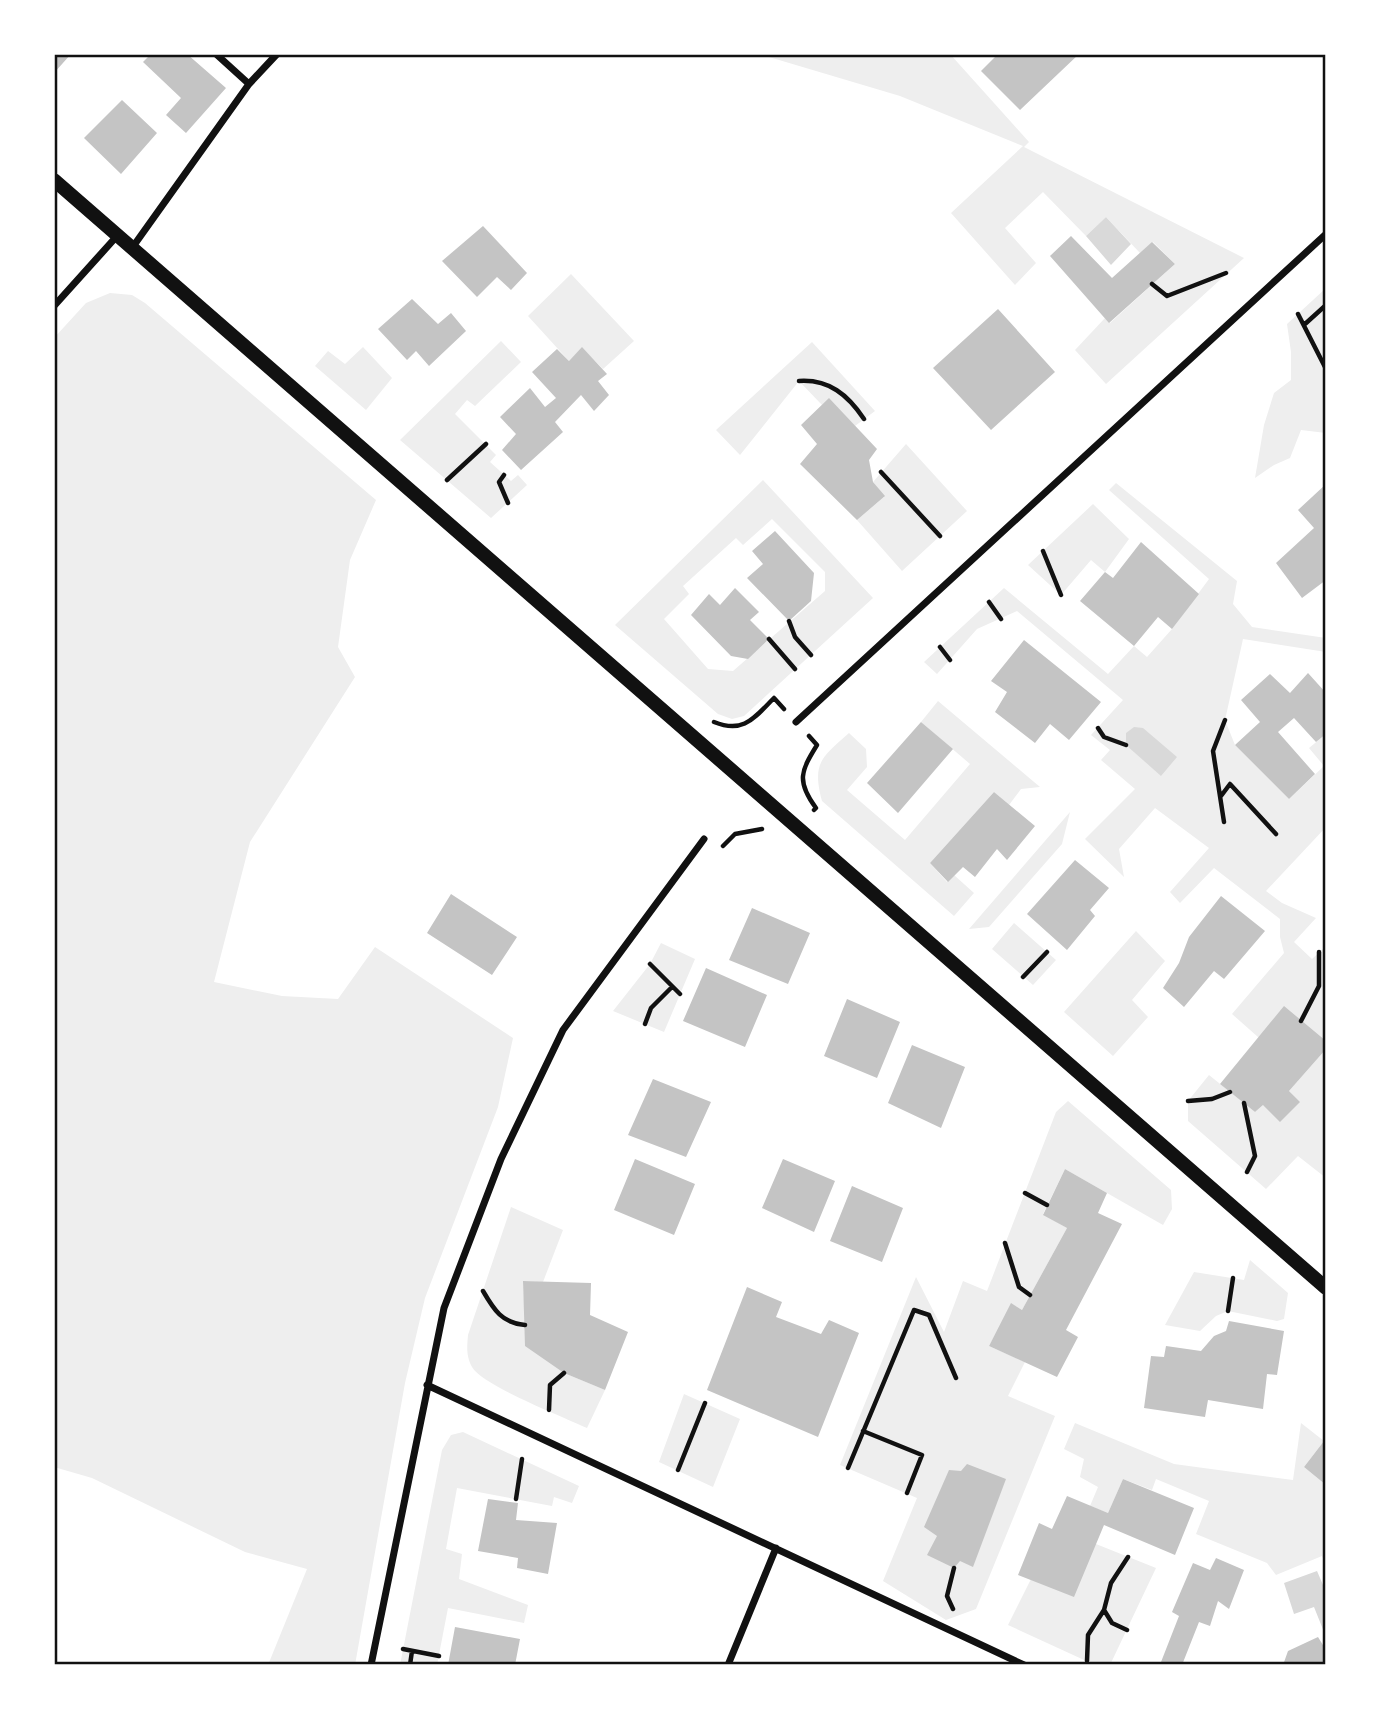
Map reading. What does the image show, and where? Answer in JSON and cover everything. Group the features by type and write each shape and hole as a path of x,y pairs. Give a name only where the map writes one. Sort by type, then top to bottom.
{"main road":[{"path":"54,180 1326,1288"}],"street":[{"path":"216,54 249,84"},
{"path":"132,249 249,84 276,54"},
{"path":"796,722 1326,234"},
{"path":"54,306 117,236"},
{"path":"371,1665 444,1308 501,1159 563,1030 704,839"},
{"path":"427,1385 1024,1665"},
{"path":"728,1665 776,1548"}],"path":[{"path":"1152,284 1167,296 1226,273"},
{"path":"1305,324 1326,305"},
{"path":"1298,314 1326,369"},
{"path":"799,380 814,380 835,387 852,400 864,419"},
{"path":"447,481 485,444"},
{"path":"881,472 940,536"},
{"path":"504,475 499,481 508,503"},
{"path":"1043,551 1060,595"},
{"path":"989,602 1001,619"},
{"path":"789,621 795,637 811,654"},
{"path":"769,639 795,669"},
{"path":"940,647 950,660"},
{"path":"1224,822 1213,751 1225,720"},
{"path":"1098,728 1104,737 1126,745"},
{"path":"1220,796 1230,784 1276,834"},
{"path":"1023,976 1048,952"},
{"path":"1301,1021 1319,986 1319,952"},
{"path":"650,964 680,995"},
{"path":"645,1024 651,1008 673,987"},
{"path":"1188,1101 1212,1099 1230,1092"},
{"path":"1244,1103 1255,1156 1247,1172"},
{"path":"1025,1193 1047,1205"},
{"path":"1005,1243 1019,1287 1031,1295"},
{"path":"1228,1311 1233,1278"},
{"path":"483,1291 495,1312 511,1324 525,1325"},
{"path":"848,1468 914,1310 929,1315 956,1378"},
{"path":"549,1410 550,1385 564,1373"},
{"path":"678,1470 705,1403"},
{"path":"863,1432 922,1455 907,1493"},
{"path":"516,1499 522,1459"},
{"path":"1087,1661 1088,1635 1104,1610 1111,1583 1128,1557"},
{"path":"954,1568 947,1596 956,1616"},
{"path":"1104,1610 1112,1623 1127,1630"},
{"path":"403,1650 439,1656"},
{"path":"410,1665 412,1651"}],"shaded area":[{"path":"744,54 950,54 1029,142 1024,147 1244,258 1106,384 1075,350 1105,318 1110,323 1175,264 1153,242 1140,253 1106,217 1086,236 1043,192 1005,228 1036,263 1015,285 951,213 1023,146 900,96 769,57"},
{"path":"1106,217 1131,244 1111,265 1086,236"},
{"path":"571,274 634,341 603,369 582,348 569,361 528,316"},
{"path":"1326,288 1326,433 1301,430 1290,458 1255,478 1264,425 1274,393 1291,380 1287,324"},
{"path":"110,293 132,295 145,303 376,500 350,560 338,647 355,677 250,842 214,982 282,996 338,999 375,947 513,1038 498,1107 425,1298 405,1383 355,1665 268,1665 307,1569 245,1552 92,1478 54,1467 54,338 86,303"},
{"path":"501,341 521,362 475,406 467,400 455,414 496,455 490,462 511,481 518,475 527,485 491,518 400,440"},
{"path":"812,342 875,411 855,426 829,399 822,405 799,381 740,455 716,430"},
{"path":"363,347 392,378 366,410 315,366 328,351 345,364"},
{"path":"906,444 967,511 902,571 857,520 884,497 873,482"},
{"path":"763,480 873,598 744,716 732,719 718,714 615,625","holes":["772,519 825,572 825,591 733,671 708,669 664,619 689,594 683,586 736,538 743,545"]},
{"path":"1116,483 1237,581 1233,604 1252,627 1326,638 1326,652 1243,639 1225,720 1235,745 1289,799 1324,766 1309,748 1326,734 1326,827 1266,891 1282,903 1316,918 1294,942 1312,959 1326,946 1326,1041 1258,1037 1232,1014 1284,953 1280,937 1280,919 1214,868 1180,903 1170,892 1209,848 1155,808 1119,849 1124,877 1085,839 1135,789 1101,760 1110,750 1091,735 1123,700 1017,611 977,629 937,674 924,662 1004,588 1108,674 1134,646 1147,657 1172,629 1209,579 1109,490"},
{"path":"1093,504 1129,539 1105,572 1091,560 1061,595 1028,565"},
{"path":"938,701 1040,787 1021,789 1009,805 994,792 930,863 947,882 954,875 974,893 954,916 822,801 818,778 821,762 849,733 866,749 867,767 847,790 905,840 970,764 921,722"},
{"path":"1134,727 1143,728 1177,757 1161,776 1126,745 1126,733"},
{"path":"1070,812 1062,844 989,927 969,929"},
{"path":"1014,923 1056,960 1033,985 992,949"},
{"path":"1136,931 1165,961 1132,1000 1148,1017 1113,1056 1064,1012"},
{"path":"661,943 695,959 664,1032 613,1011 650,964"},
{"path":"1326,1049 1326,1178 1298,1156 1266,1189 1188,1121 1188,1101 1209,1075 1255,1112 1263,1105 1299,1102 1289,1091"},
{"path":"1068,1101 1171,1190 1172,1209 1163,1225 1065,1169 1043,1214 1067,1228 1022,1310 1012,1304 989,1346 1025,1362 1008,1396 1055,1416 976,1609 946,1620 883,1581 917,1498 840,1465 916,1277 944,1332 963,1281 987,1291 1056,1112"},
{"path":"511,1207 563,1230 543,1282 523,1281 525,1325 564,1373 605,1390 587,1428 491,1383 479,1375 469,1359 468,1335"},
{"path":"1250,1260 1288,1293 1284,1319 1277,1321 1228,1311 1216,1316 1200,1331 1165,1325 1194,1272 1244,1280"},
{"path":"684,1394 740,1419 713,1487 659,1462"},
{"path":"1075,1423 1174,1464 1293,1480 1301,1423 1324,1441 1304,1467 1326,1485 1326,1565 1322,1556 1276,1575 1267,1563 1196,1534 1209,1501 1156,1479 1152,1490 1123,1479 1108,1513 1090,1506 1098,1487 1080,1477 1084,1459 1064,1449"},
{"path":"463,1432 579,1486 572,1503 554,1497 552,1506 457,1488 446,1549 462,1554 459,1579 528,1605 524,1623 448,1608 437,1665 400,1665 442,1450 451,1435"},
{"path":"1096,1544 1156,1568 1110,1665 1095,1665 1008,1625 1031,1579"},
{"path":"1317,1571 1326,1592 1326,1637 1314,1607 1294,1614 1284,1583"}],"building":[{"path":"54,54 71,54 54,73"},
{"path":"151,54 187,54 226,88 186,133 166,115 181,98 143,62"},
{"path":"998,54 1079,54 1020,110 981,71"},
{"path":"122,100 157,133 121,174 84,138"},
{"path":"483,226 527,273 511,290 497,277 477,297 442,261"},
{"path":"1071,236 1112,278 1152,242 1175,264 1109,323 1050,256"},
{"path":"412,299 438,324 451,313 466,331 429,366 416,351 407,360 378,329"},
{"path":"998,309 1055,372 991,430 933,368"},
{"path":"582,347 607,374 598,381 609,395 594,411 581,395 555,422 563,432 521,470 502,450 516,434 500,417 530,388 545,407 556,398 532,372 557,349 569,361"},
{"path":"829,398 877,449 869,460 873,482 885,496 857,520 800,464 817,444 801,425"},
{"path":"1326,484 1326,580 1302,598 1276,563 1314,528 1298,510"},
{"path":"775,531 814,573 811,601 789,621 747,578 763,564 752,551"},
{"path":"1141,542 1199,594 1172,629 1158,617 1134,646 1080,601 1105,572 1113,578"},
{"path":"735,588 759,612 750,620 769,639 748,659 731,656 691,615 709,594 720,605"},
{"path":"1024,640 1101,702 1069,740 1050,724 1035,743 995,712 1007,692 991,681"},
{"path":"1308,673 1326,693 1326,734 1316,742 1294,718 1278,732 1315,774 1289,799 1235,745 1260,722 1241,700 1270,674 1290,693"},
{"path":"921,722 953,749 898,813 867,783"},
{"path":"994,792 1035,826 1007,860 997,849 975,877 963,867 948,882 930,863"},
{"path":"1075,860 1109,888 1090,910 1095,916 1067,950 1027,914"},
{"path":"451,894 517,937 492,975 427,933"},
{"path":"1221,896 1265,931 1224,979 1214,971 1184,1007 1163,988 1179,963 1189,937"},
{"path":"752,908 810,933 788,984 729,960"},
{"path":"706,968 767,995 745,1047 683,1021"},
{"path":"847,999 900,1022 877,1078 824,1056"},
{"path":"1284,1006 1326,1041 1326,1049 1289,1091 1300,1102 1280,1122 1263,1105 1255,1112 1220,1084"},
{"path":"912,1045 965,1067 941,1128 888,1103"},
{"path":"653,1079 711,1102 686,1157 628,1135"},
{"path":"635,1159 695,1184 674,1235 614,1210"},
{"path":"783,1159 835,1181 814,1232 762,1208"},
{"path":"1065,1169 1107,1193 1098,1213 1122,1224 1066,1330 1078,1337 1057,1377 989,1346 1011,1303 1022,1310 1067,1228 1043,1215"},
{"path":"852,1186 903,1208 882,1262 830,1241"},
{"path":"523,1281 591,1283 590,1315 628,1332 605,1390 564,1373 525,1346"},
{"path":"747,1287 782,1302 776,1317 821,1334 829,1320 859,1333 818,1437 707,1390"},
{"path":"1229,1321 1284,1331 1277,1375 1267,1374 1263,1409 1208,1400 1205,1417 1144,1408 1151,1356 1164,1357 1166,1346 1201,1351 1214,1336 1226,1331"},
{"path":"1324,1441 1326,1443 1326,1485 1304,1467"},
{"path":"967,1464 1006,1479 973,1567 960,1561 954,1568 927,1555 937,1536 924,1527 949,1470 961,1471"},
{"path":"1123,1479 1194,1508 1175,1555 1104,1525 1074,1597 1018,1575 1039,1523 1052,1529 1067,1496 1108,1513"},
{"path":"488,1499 518,1503 516,1520 557,1523 548,1574 517,1568 518,1558 478,1551"},
{"path":"1216,1558 1244,1570 1229,1609 1218,1601 1210,1626 1199,1622 1182,1665 1161,1662 1179,1616 1172,1612 1193,1563 1210,1570"},
{"path":"455,1627 520,1639 515,1665 448,1665"},
{"path":"1318,1637 1326,1650 1326,1665 1283,1665 1288,1651"}]}
